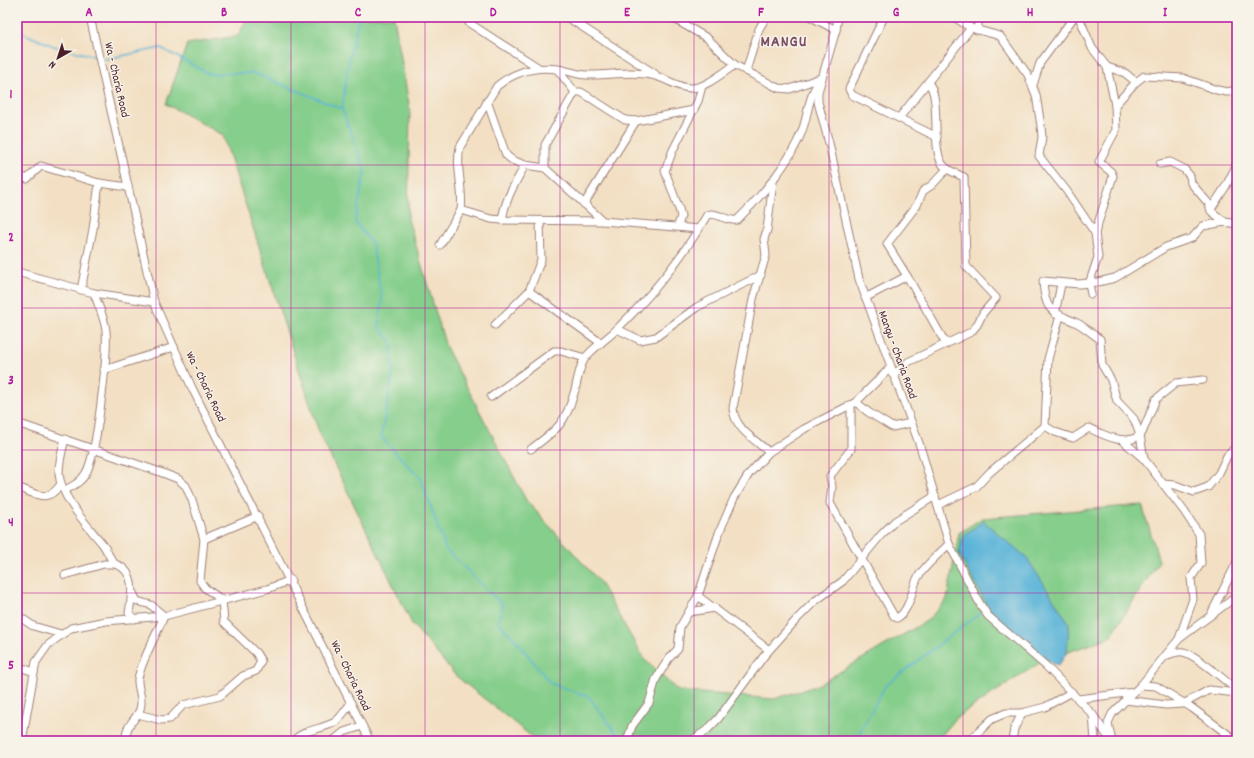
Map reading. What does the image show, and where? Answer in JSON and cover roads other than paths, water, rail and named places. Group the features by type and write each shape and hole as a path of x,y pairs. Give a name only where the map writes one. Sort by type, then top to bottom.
{"street":[{"name":"Wa - Charia Road","path":"90,17 154,302 192,388 291,580 370,741"},
{"path":"467,17 469,23 539,68"},
{"path":"671,17 707,38 735,65 784,89 820,78"},
{"path":"746,71 759,29 766,17"},
{"path":"811,17 836,30"},
{"name":"Mangu - Charia Road","path":"838,17 836,30 818,92 818,102 829,143 855,267 891,371 911,423 949,544 980,604 988,616 1046,666 1078,698 1093,715 1111,741"},
{"path":"884,17 849,89 852,95 937,137"},
{"path":"954,17 974,29 994,33 1003,39 1028,75 1033,85 1042,132 1039,156 1066,190 1095,233"},
{"path":"899,118 974,29 979,17"},
{"path":"1033,85 1040,62 1074,17"},
{"path":"1079,17 1086,37 1108,68 1116,105 1116,130 1099,162 1112,172 1113,176 1095,233 1098,257 1089,284 1091,294"},
{"path":"571,18 659,76 688,88 702,86 735,65"},
{"path":"440,245 462,210 459,152 497,86 505,80 526,70 539,68 557,69 586,75 639,72 659,76"},
{"path":"1108,68 1125,73 1136,82"},
{"path":"557,69 575,92"},
{"path":"531,449 561,424 566,415 581,366 585,358 617,329 661,281 710,213 727,220 737,220 774,179 802,132 808,103 824,71"},
{"path":"1116,105 1136,82 1144,76 1189,79 1227,92 1237,90"},
{"path":"627,741 632,726 649,703 656,679 669,658 678,649 680,627 698,596 717,539 734,498 749,474 769,452 804,429 854,403 891,371 903,368 908,362 975,330 983,313 996,298 966,266 964,177 947,168 940,159 933,92 928,83"},
{"path":"678,226 680,216 679,209 665,172 673,150 694,110 702,86"},
{"path":"575,92 581,92 625,120 636,122 694,110"},
{"path":"545,168 545,145 575,92"},
{"path":"487,101 506,155 512,160 525,165 545,168 603,221"},
{"path":"584,204 636,122"},
{"path":"1160,164 1170,162 1184,169 1190,176 1191,183 1203,195 1211,209 1225,222"},
{"path":"1211,209 1226,186 1237,164"},
{"path":"502,220 504,205 509,192 525,165"},
{"path":"17,175 27,179 41,166 99,183 128,187"},
{"path":"946,344 908,276 888,247 888,240 917,205 923,191 932,185 947,168"},
{"path":"769,452 738,425 734,418 734,408 753,300 766,256 764,239 767,230 771,189 774,179"},
{"path":"81,290 93,229 99,183"},
{"path":"462,210 491,219 502,220 603,221 678,226 699,229"},
{"path":"495,325 529,291 541,260 540,221"},
{"path":"1144,459 1140,435 1134,419 1117,401 1111,380 1102,365 1100,339 1080,324 1057,315 1047,303 1043,281 1061,284 1089,284 1121,276 1166,247 1192,238 1203,226 1225,222 1237,224"},
{"path":"17,272 94,293 154,302"},
{"path":"617,329 640,340 656,337 698,307 761,275"},
{"path":"865,298 908,276"},
{"path":"938,505 976,487 989,473 1045,426 1048,358 1057,315 1061,284"},
{"path":"529,291 601,343"},
{"path":"17,487 43,497 48,496 63,487 76,484 86,474 93,449 104,370 106,328 94,293"},
{"path":"104,370 174,347"},
{"path":"491,397 554,351 561,351 585,358"},
{"path":"1140,435 1156,399 1176,383 1203,380"},
{"path":"854,403 892,427 911,423"},
{"path":"854,403 851,449 830,476 832,487 830,503 894,616 897,618 901,615 910,599 919,575 949,544"},
{"path":"17,423 178,479 186,486 204,538 200,581 205,588 222,600 224,622 256,653 261,661 260,666 256,670 243,676 220,696 180,707 170,719 161,720 138,714"},
{"path":"1045,426 1055,432 1073,438 1089,428 1110,438 1122,440 1140,435"},
{"path":"65,439 59,468 63,487 77,515 101,541 109,557 115,564"},
{"path":"1122,440 1144,459 1194,524 1199,534 1202,549 1201,563 1192,578 1194,599 1179,639"},
{"path":"1162,484 1175,485 1194,492 1208,487 1219,473 1227,456 1237,446"},
{"path":"691,741 718,719 769,650 815,601 843,581 881,535 895,522 935,496"},
{"path":"204,538 258,516"},
{"path":"1210,616 1237,562"},
{"path":"65,575 104,564 115,564 122,566 128,572 133,593 138,601 151,605 164,616"},
{"path":"22,741 34,672 41,653 60,634 81,625 106,620 164,616 267,589 291,580"},
{"path":"133,593 130,613 134,619"},
{"path":"698,596 769,650"},
{"path":"1111,741 1108,720 1112,714 1141,685 1179,639 1237,596"},
{"path":"689,612 715,608"},
{"path":"17,616 33,626 60,634"},
{"path":"127,741 126,732 128,725 138,714 142,704 138,677 164,616"},
{"path":"1165,656 1178,652 1185,652 1205,665 1237,690"},
{"path":"17,666 34,672"},
{"path":"1153,671 1156,686"},
{"path":"1141,685 1156,686 1183,704 1192,708 1237,741"},
{"path":"1125,700 1166,706 1183,704 1209,690 1237,693"},
{"path":"969,741 992,719 1006,713 1022,713 1045,708 1072,692"},
{"path":"1078,698 1134,692"},
{"path":"293,741 305,731 323,728 336,721 351,703"},
{"path":"1012,741 1014,729 1022,713"},
{"path":"1093,715 1095,741"},
{"path":"333,741 344,732 362,726"}],"water":[{"path":"983,521 1027,558 1069,623 1067,652 1059,665 1051,663 991,612 959,554 963,536"}],"waterway":[{"path":"359,17 349,59 342,109 365,170 355,222 372,244 382,299 379,328 391,340 393,373 381,437 421,479 446,550 503,605 498,622 514,638 550,683 589,697 619,737 625,739"},
{"path":"17,31 54,46 97,57"},
{"path":"103,58 106,59 161,48 209,74 254,73 342,109"},
{"path":"855,741 885,686 980,613"}],"district":[{"name":"MANGU","path":"784,42"}]}
